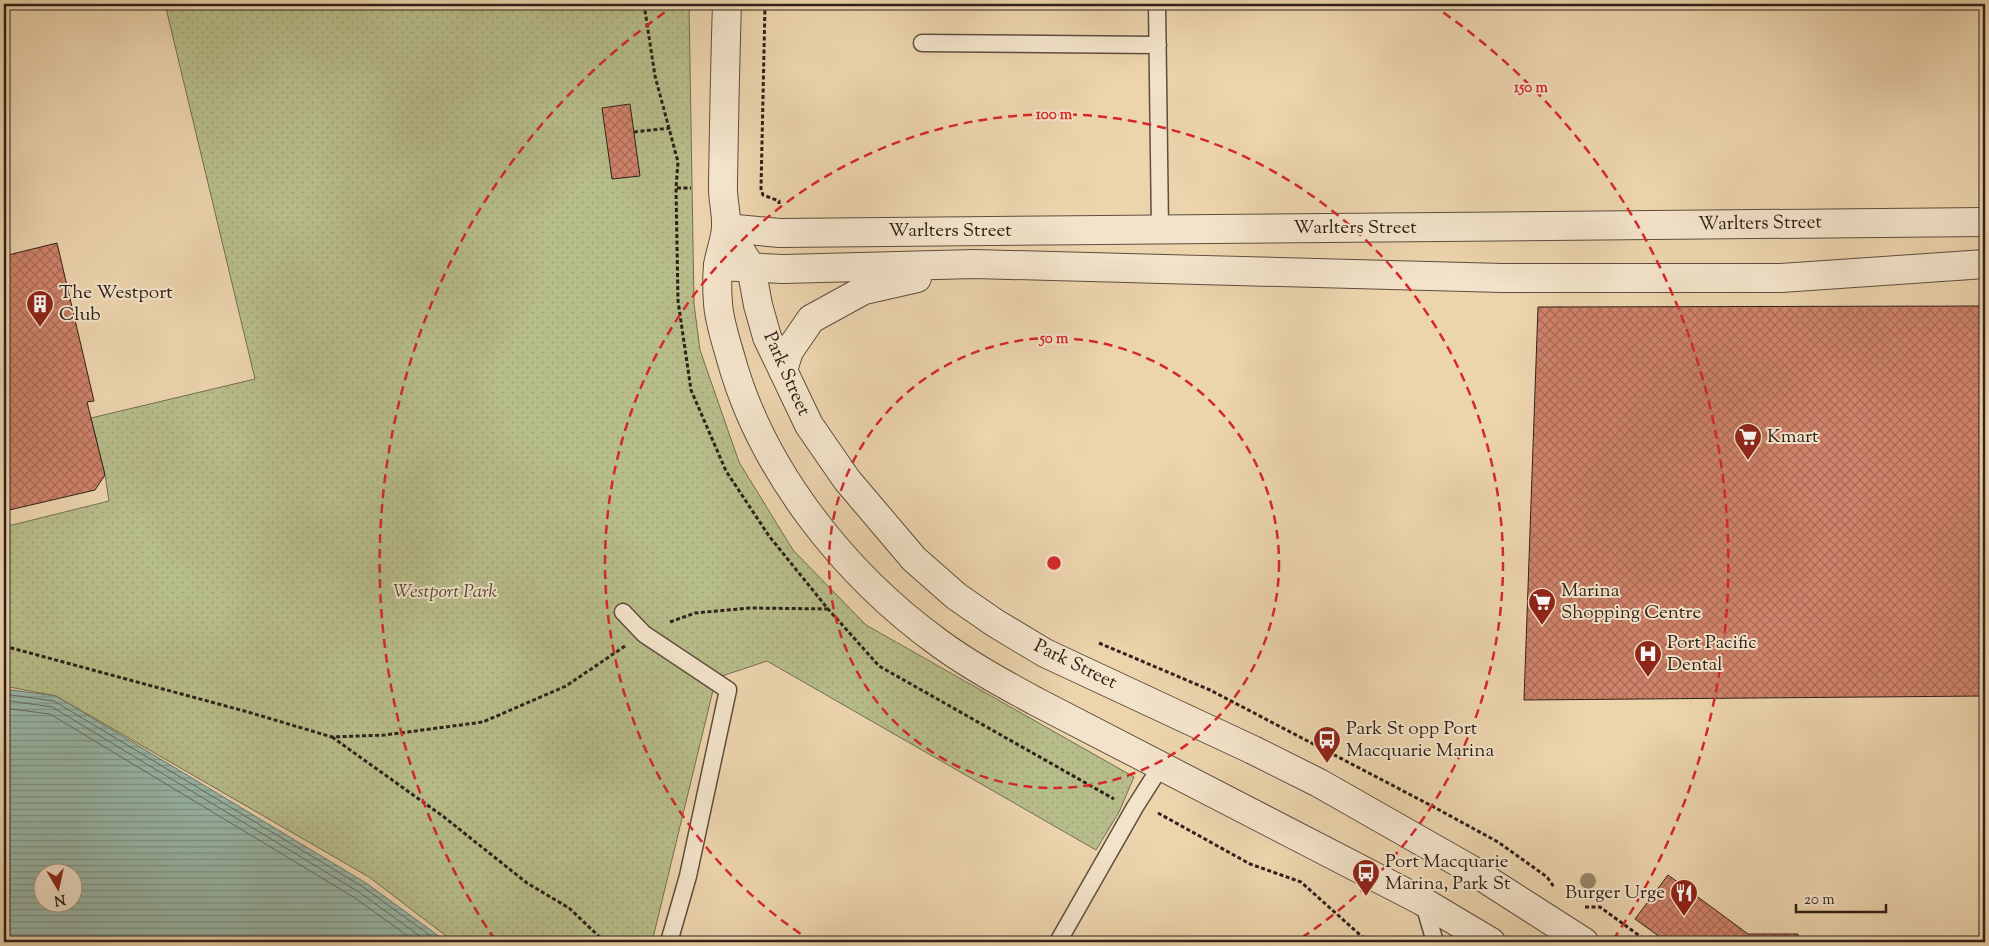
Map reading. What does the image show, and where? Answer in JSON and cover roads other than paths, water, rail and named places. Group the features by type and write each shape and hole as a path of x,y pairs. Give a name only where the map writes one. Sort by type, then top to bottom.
{"street":[{"name":"Park Street","path":"727,4 722,189 726,228 718,266 718,303 721,320 738,386 747,409 771,455 823,533 868,583 938,642 982,672 1422,901 1491,942"},
{"name":"Warlters Street","path":"726,228 780,233 1985,222"},
{"name":"Park Street","path":"726,228 751,267 758,305 767,337 809,425 848,480 914,559 956,596 995,623 1045,653 1253,750 1319,783 1470,869 1584,942"},
{"name":"Warlters Street","path":"718,266 783,270 975,264 1503,278 1781,278 1985,264"},
{"name":"Warlters Street","path":"783,370 789,351 811,319 864,290 975,264"}],"lane":[{"path":"1157,4 1160,229"},
{"path":"922,43 1158,45"},
{"path":"623,612 644,634 728,690 688,876 668,942"},
{"path":"1058,942 1134,807 1161,766"},
{"path":"1422,901 1435,942"}],"water":[{"path":"4,689 56,696 366,883 447,942 4,942"}],"place":[{"name":"The Westport Club","path":"40,328"},
{"name":"Kmart","path":"1748,461"},
{"name":"Marina Shopping Centre","path":"1542,626"},
{"name":"Port Pacific Dental","path":"1648,678"},
{"name":"Park St opp Port Macquarie Marina","path":"1327,764"},
{"name":"Port Macquarie Marina, Park St","path":"1366,897"},
{"name":"Burger Urge","path":"1684,917"}],"park label":[{"name":"Westport Park","path":"445,592"}]}
